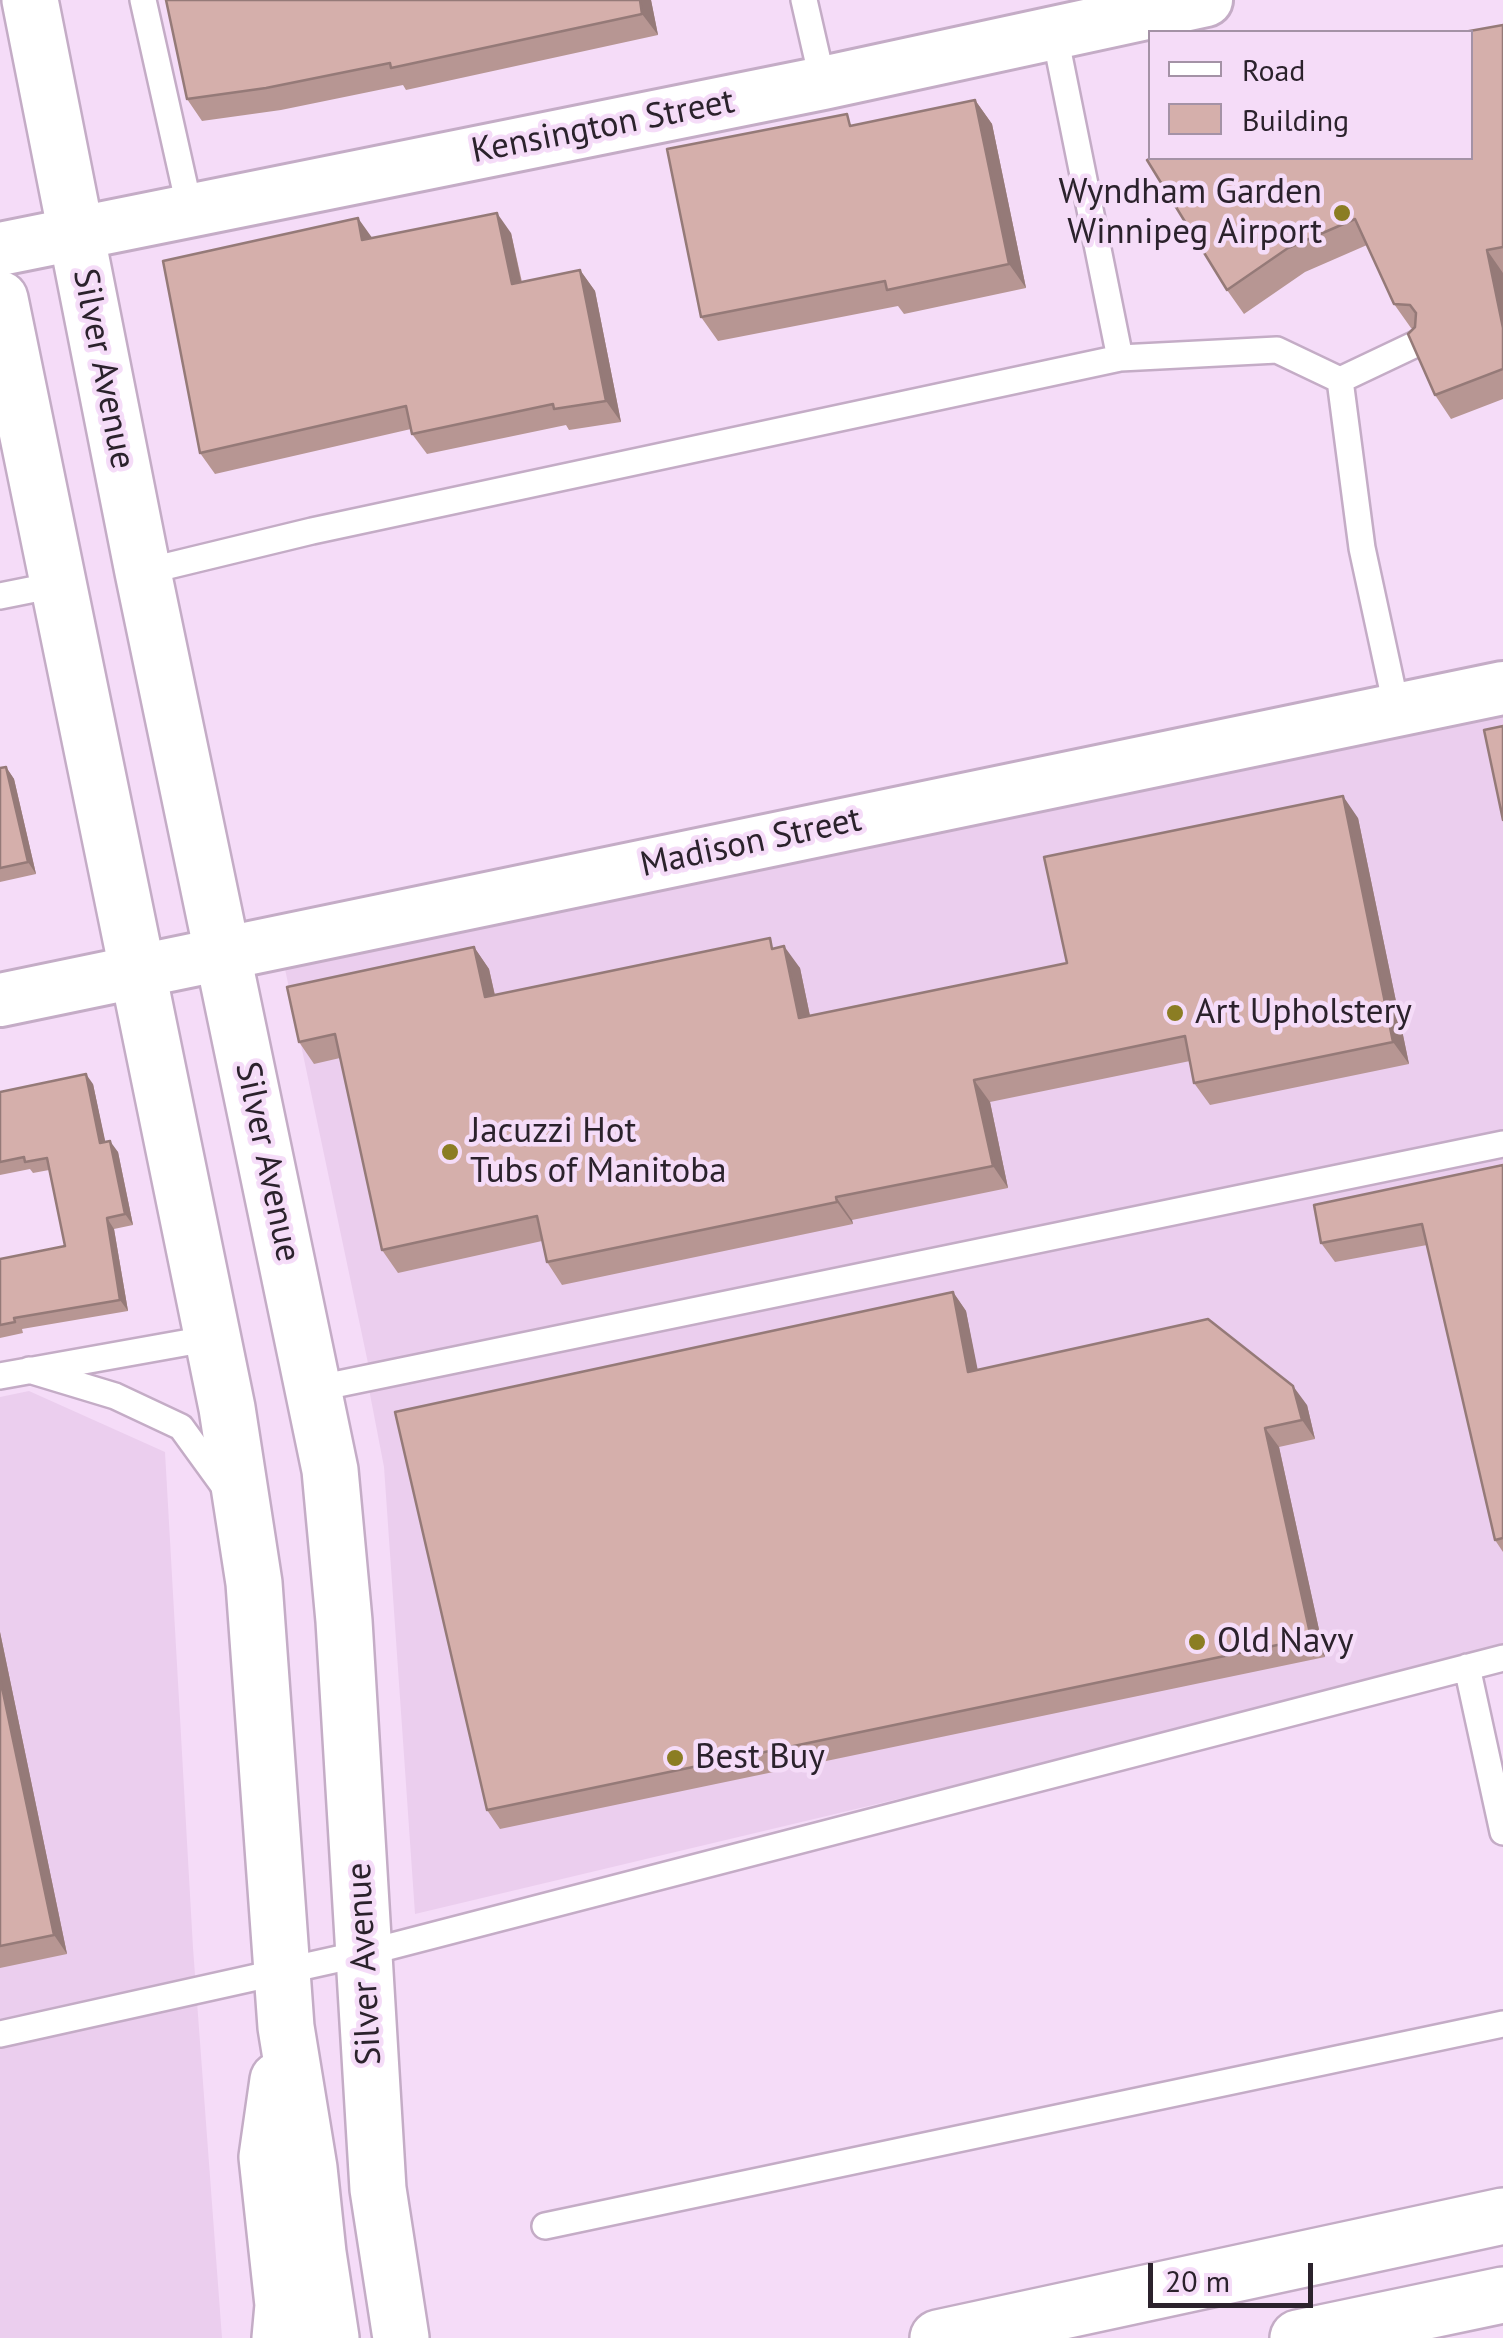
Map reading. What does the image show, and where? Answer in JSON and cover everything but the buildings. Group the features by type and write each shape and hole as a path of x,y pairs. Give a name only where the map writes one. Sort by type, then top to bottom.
{"street":[{"name":"Silver Avenue","path":"30,0 330,1470 344,1621 378,2190 401,2338"},
{"name":"Kensington Street","path":"0,249 823,83 1206,0"},
{"path":"0,299 245,1517 258,1630 286,2028 331,2338"},
{"name":"Madison Street","path":"0,1000 1503,688"},
{"path":"280,2338 283,2305 267,2157 286,2028"},
{"path":"938,2338 1054,2326 1503,2216"},
{"path":"1298,2338 1503,2295"}],"lane":[{"path":"143,0 190,210"},
{"path":"804,0 823,83"},
{"path":"1054,32 1120,358"},
{"path":"1340,380 1418,343"},
{"path":"144,572 312,531 1120,358 1277,350 1340,380"},
{"path":"1340,380 1362,548 1397,710"},
{"path":"0,596 60,584"},
{"path":"314,1389 1503,1144"},
{"path":"0,1376 212,1338"},
{"path":"28,1370 115,1396 181,1427 245,1517"},
{"path":"0,2034 365,1953 1503,1658"},
{"path":"1466,1667 1503,1832"},
{"path":"545,2226 1503,2024"}],"shaded area":[{"path":"1503,700 1503,1135 369,1368 281,950"},
{"path":"1503,1150 1503,1655 415,1914 384,1467 368,1384"},
{"path":"29,1391 165,1452 193,1948 222,2338 0,2338 0,1397"}],"place":[{"name":"Wyndham Garden Winnipeg Airport","path":"1342,213"},
{"name":"Art Upholstery","path":"1175,1013"},
{"name":"Jacuzzi Hot Tubs of Manitoba","path":"450,1152"},
{"name":"Old Navy","path":"1197,1642"},
{"name":"Best Buy","path":"675,1758"}]}
